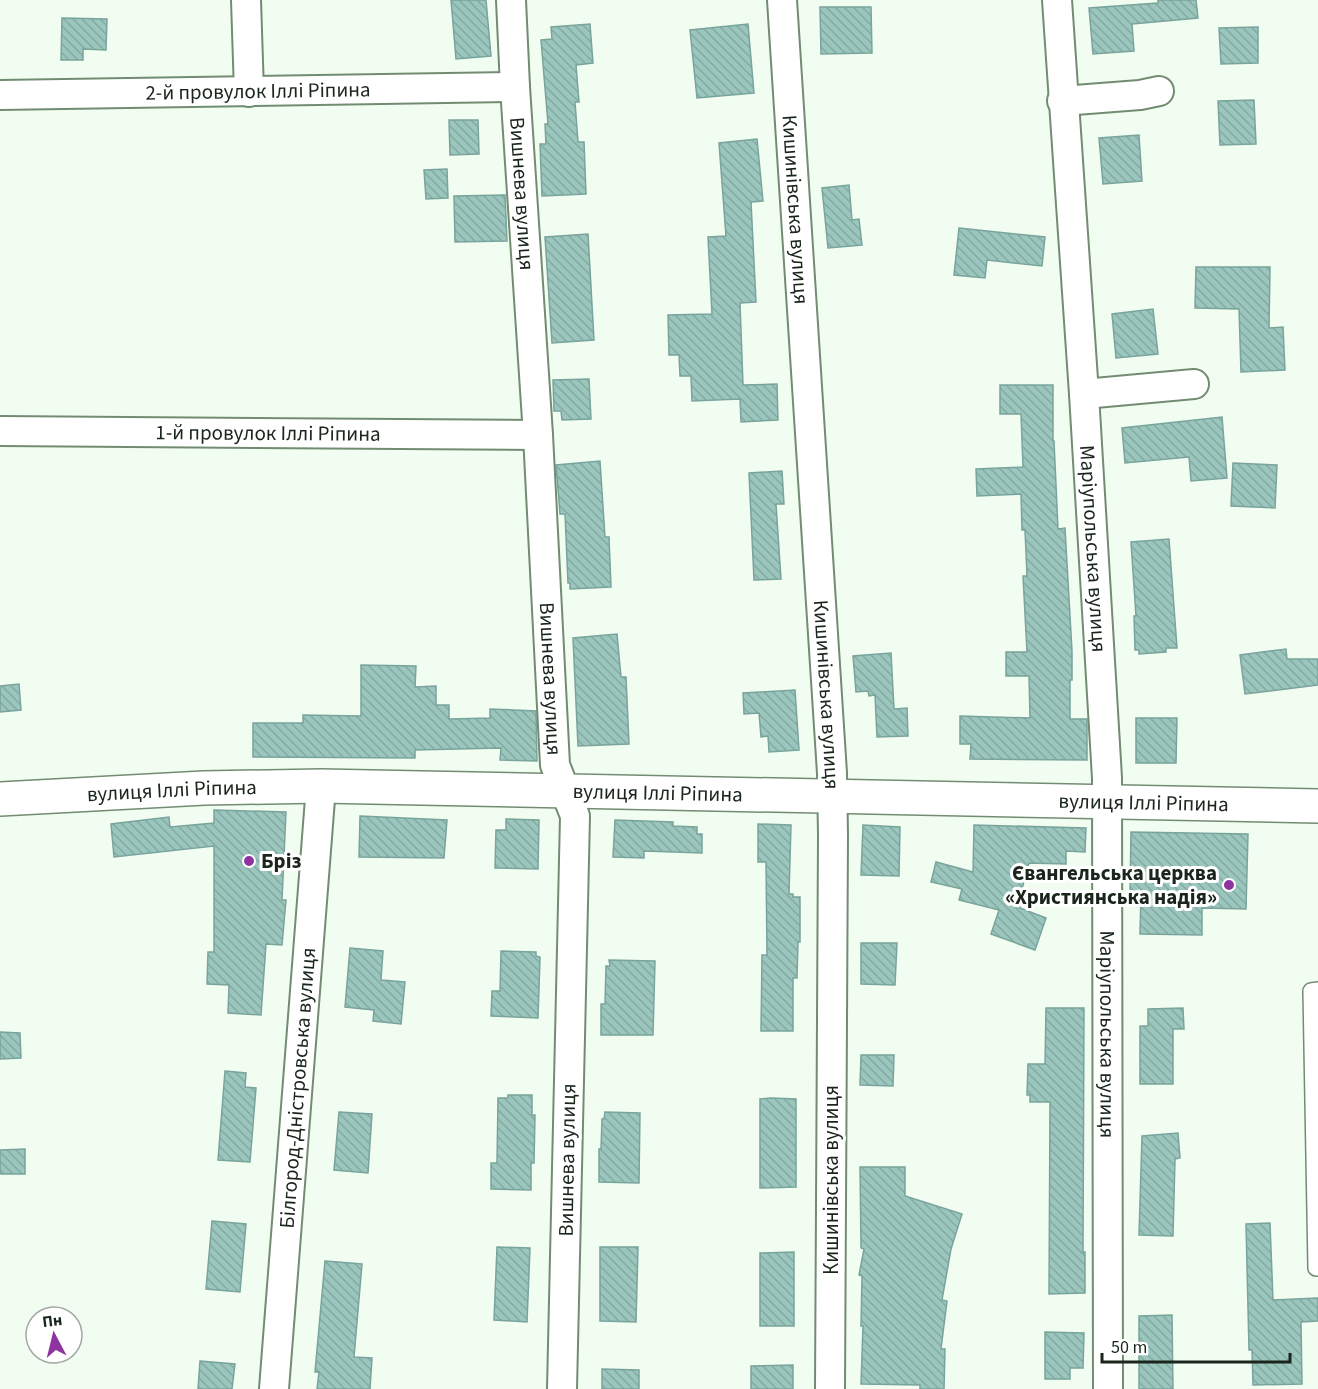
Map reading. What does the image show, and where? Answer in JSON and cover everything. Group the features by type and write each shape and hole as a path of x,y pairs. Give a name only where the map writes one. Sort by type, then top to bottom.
{"street":[{"path":"246,0 249,92"},
{"name":"Вишнева вулиця","path":"511,0 538,435 555,765 575,816 562,1389"},
{"name":"Кишинівська вулиця","path":"782,0 833,797 830,1389"},
{"name":"Маріупольська вулиця","path":"1057,0 1107,778 1108,1389"},
{"name":"2-й провулок Іллі Ріпина","path":"0,94 515,87"},
{"path":"1062,101 1140,95 1159,91"},
{"path":"1084,394 1194,384"},
{"name":"1-й провулок Іллі Ріпина","path":"0,431 538,435"},
{"name":"вулиця Іллі Ріпина","path":"0,799 204,788 321,786 1318,806"},
{"name":"Білгород-Дністровська вулиця","path":"274,1389 321,786"}],"lane":[{"path":"1318,990 1311,991 1316,1268 1318,1268"}],"building":[{"path":"451,0 486,0 491,56 456,59"},
{"path":"1158,0 1196,0 1198,18 1132,24 1134,51 1093,54 1089,8 1158,3"},
{"path":"820,7 871,7 872,53 821,54"},
{"path":"62,18 107,19 106,50 83,49 83,60 61,60"},
{"path":"590,24 593,63 576,65 579,102 575,102 578,142 584,142 586,194 542,196 540,144 546,144 545,124 548,124 541,40 552,39 551,27"},
{"path":"748,24 754,93 697,98 690,30"},
{"path":"1258,27 1258,63 1221,64 1219,28"},
{"path":"1254,100 1256,144 1220,145 1218,101"},
{"path":"449,120 478,120 479,154 450,155"},
{"path":"1139,135 1142,181 1103,184 1099,138"},
{"path":"757,139 763,201 751,202 756,302 740,303 743,385 777,384 778,420 741,422 740,399 692,401 691,376 680,376 679,355 669,355 668,315 712,314 708,237 726,236 719,143"},
{"path":"447,169 448,198 426,199 424,170"},
{"path":"849,185 852,220 859,219 862,245 828,248 822,188"},
{"path":"505,195 507,241 455,242 454,196"},
{"path":"959,228 1045,237 1042,266 987,260 985,278 954,275"},
{"path":"588,234 594,340 552,343 545,237"},
{"path":"1196,267 1270,267 1269,328 1283,327 1285,370 1241,372 1239,309 1195,308"},
{"path":"1153,309 1158,354 1116,358 1112,314"},
{"path":"589,379 591,419 562,420 561,411 554,411 553,380"},
{"path":"1000,385 1053,385 1053,441 1058,529 1065,528 1072,651 1070,719 1087,719 1087,760 970,759 971,744 960,744 960,716 1030,718 1029,676 1006,676 1006,652 1027,652 1023,576 1027,576 1021,494 977,496 976,469 1023,467 1021,414 1000,414"},
{"path":"1222,417 1227,478 1191,481 1189,457 1125,463 1122,428"},
{"path":"600,461 605,537 609,537 611,587 570,589 565,514 560,514 556,465"},
{"path":"1233,463 1277,465 1275,508 1231,506"},
{"path":"782,471 784,504 776,504 781,579 754,580 749,473"},
{"path":"1169,539 1177,648 1166,648 1166,652 1139,654 1139,650 1135,650 1134,616 1136,616 1131,542"},
{"path":"617,634 621,677 626,677 629,744 578,746 573,638"},
{"path":"1286,649 1287,659 1318,659 1318,685 1245,694 1240,655"},
{"path":"891,653 894,709 907,708 908,736 877,737 875,695 869,696 868,691 856,692 853,656"},
{"path":"361,665 416,666 415,687 436,686 436,705 449,705 449,719 490,718 490,709 536,711 537,761 500,760 501,748 415,750 415,758 253,757 253,723 303,723 303,715 361,716"},
{"path":"19,684 21,710 0,712 0,686"},
{"path":"795,690 799,750 769,752 768,736 761,737 759,713 744,714 743,693"},
{"path":"1136,718 1177,718 1176,763 1136,763"},
{"path":"214,810 286,812 282,900 286,900 282,945 266,944 261,1015 228,1013 229,985 207,984 208,952 214,952 214,846 114,857 111,824 169,817 170,827 214,823"},
{"path":"360,816 447,820 444,858 359,857"},
{"path":"506,819 539,820 538,869 495,868 496,830 506,830"},
{"path":"615,820 673,822 673,826 697,827 697,834 702,834 702,853 644,851 644,858 613,857"},
{"path":"758,824 791,825 789,894 793,894 793,897 800,897 797,978 793,978 793,1031 761,1031 762,955 767,955 766,862 758,862"},
{"path":"863,825 900,827 899,876 861,875"},
{"path":"974,825 1086,828 1085,852 1066,851 1066,864 1029,863 1019,900 1021,901 1020,908 1046,918 1035,950 991,934 999,910 959,900 962,889 931,882 936,862 973,872"},
{"path":"1131,832 1248,834 1246,909 1202,908 1202,935 1140,934 1141,894 1130,893"},
{"path":"861,943 897,943 895,985 861,984"},
{"path":"350,948 383,951 381,980 405,982 401,1024 373,1021 374,1010 345,1007"},
{"path":"501,951 536,952 536,956 540,957 538,1018 491,1016 492,991 500,991"},
{"path":"609,960 655,961 653,1035 601,1035 601,1004 605,1004 606,966 610,966"},
{"path":"1046,1008 1084,1008 1083,1252 1085,1252 1085,1293 1049,1294 1050,1102 1030,1102 1030,1095 1027,1095 1028,1064 1045,1064"},
{"path":"1183,1008 1184,1029 1173,1029 1173,1084 1140,1084 1140,1026 1148,1026 1148,1009"},
{"path":"0,1032 20,1033 21,1058 0,1059"},
{"path":"861,1055 894,1055 893,1086 860,1085"},
{"path":"225,1071 246,1073 245,1087 256,1088 250,1162 218,1160"},
{"path":"508,1095 532,1095 532,1115 535,1115 531,1190 491,1189 491,1163 497,1163 498,1098 508,1098"},
{"path":"760,1099 796,1099 796,1187 760,1188"},
{"path":"339,1112 372,1114 368,1173 334,1170"},
{"path":"605,1112 640,1113 639,1183 599,1182 599,1149 601,1149 602,1119 604,1119"},
{"path":"1178,1133 1180,1158 1175,1159 1173,1236 1139,1235 1142,1136"},
{"path":"25,1149 25,1174 0,1174 0,1150"},
{"path":"860,1167 905,1167 905,1196 962,1214 951,1249 942,1300 947,1301 941,1349 945,1349 944,1389 920,1389 920,1385 861,1384 863,1326 861,1326 862,1276 859,1275 864,1249 861,1248"},
{"path":"212,1221 246,1224 240,1292 206,1289"},
{"path":"1270,1223 1273,1300 1318,1298 1318,1321 1301,1322 1302,1384 1253,1385 1252,1350 1249,1350 1246,1224"},
{"path":"497,1247 530,1248 527,1322 494,1320"},
{"path":"600,1247 638,1247 636,1322 600,1321"},
{"path":"794,1252 794,1326 760,1326 760,1253"},
{"path":"325,1261 362,1264 354,1357 372,1358 370,1389 317,1389 319,1372 315,1372"},
{"path":"1172,1315 1173,1389 1139,1389 1139,1316"},
{"path":"1045,1332 1084,1333 1083,1368 1070,1368 1070,1379 1045,1379"},
{"path":"200,1361 235,1364 232,1389 198,1389"},
{"path":"793,1365 793,1389 751,1389 751,1366"},
{"path":"602,1369 639,1370 639,1389 602,1389"}],"place":[{"name":"Бріз","path":"249,861"},
{"name":"Євангельська церква «Християнська надія»","path":"1229,885"}]}
